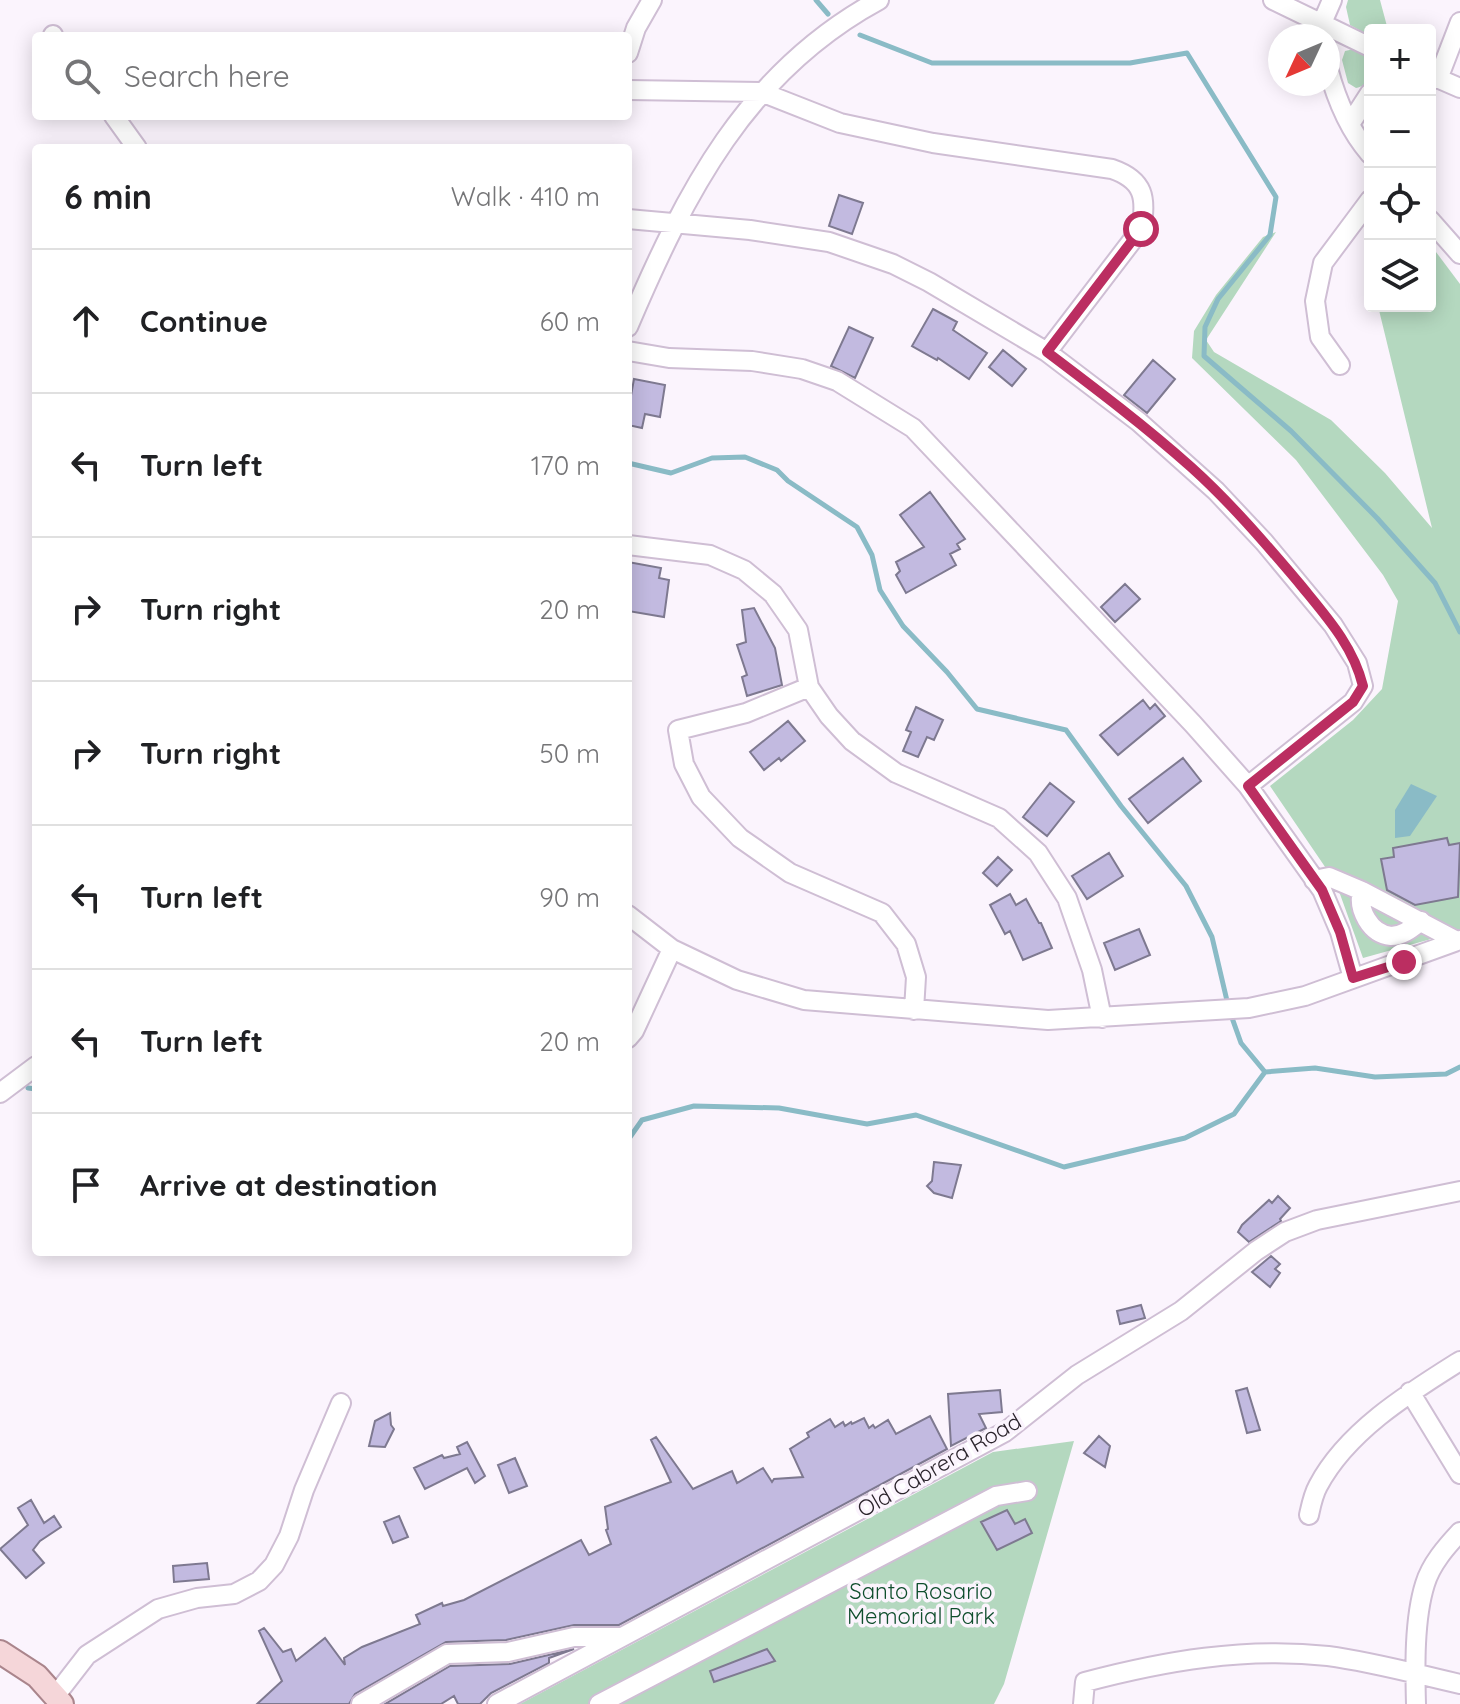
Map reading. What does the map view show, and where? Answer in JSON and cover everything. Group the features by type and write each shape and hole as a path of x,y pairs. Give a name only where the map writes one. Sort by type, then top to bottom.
{"main road":[{"path":"0,1652 17,1661 59,1699"}],"street":[{"path":"632,40 652,0"},
{"path":"632,318 674,223 725,138 761,92 808,50 857,12 879,0"},
{"path":"1273,0 1314,24"},
{"path":"1325,24 1332,0"},
{"path":"1436,73 1460,22"},
{"path":"1340,36 1364,45"},
{"path":"1436,78 1460,88"},
{"path":"632,90 761,92 840,123 933,143 1112,169 1129,175 1142,193 1145,209 1141,229 1047,352"},
{"path":"1337,96 1364,145"},
{"path":"1350,124 1368,96"},
{"path":"117,120 134,144"},
{"path":"1340,365 1320,337 1315,301 1323,263 1364,208"},
{"path":"632,219 750,230 829,242 893,264 1047,352 1139,422 1216,491 1264,542 1333,625 1357,663 1363,686 1353,702 1248,786"},
{"path":"1436,227 1460,254"},
{"path":"632,352 669,358 752,361 802,369 837,381 913,428 1248,786 1314,880 1340,932 1353,978"},
{"path":"632,545 710,555 744,570 773,594 798,630 809,687 829,716 852,741 896,773 999,818 1038,853 1067,898 1092,970 1102,1018"},
{"path":"809,687 746,713 678,730 684,764 701,797 740,838 790,873 882,913 906,944 916,977 914,1010"},
{"path":"1314,880 1329,877 1459,940"},
{"path":"1362,891 1360,906 1365,917 1384,934 1392,936 1408,932 1421,921"},
{"path":"632,918 672,949 737,980 804,1000 1048,1020 1249,1008 1305,996 1459,940"},
{"path":"632,1033 672,949"},
{"path":"0,1093 32,1069"},
{"name":"Old Cabrera Road","path":"497,1704 1005,1432 1077,1375 1181,1311 1256,1251 1285,1232 1317,1220 1460,1191"},
{"path":"1309,1515 1316,1489 1330,1466 1361,1434 1410,1392 1460,1361"},
{"path":"1410,1392 1460,1474"},
{"path":"59,1699 87,1655 158,1609 197,1598 234,1594 259,1581 274,1565 289,1536 304,1490 341,1403"},
{"path":"599,1704 996,1496 1027,1491"},
{"path":"1416,1704 1415,1671 1425,1584 1433,1567 1460,1532"},
{"path":"361,1704 447,1654 508,1652 580,1636 621,1637"},
{"path":"1083,1704 1085,1682 1184,1659 1234,1654 1326,1656 1415,1671 1460,1684"}],"green space":[{"path":"1348,0 1380,0 1386,24 1364,24 1364,33 1350,25 1346,7"},
{"path":"1354,49 1364,53 1364,84 1356,88 1348,83 1342,60 1345,51"},
{"path":"1276,232 1206,340 1214,352 1331,420 1385,473 1432,528 1379,312 1436,312 1436,252 1460,284 1460,931 1363,958 1336,883 1270,786 1353,720 1382,689 1398,601 1383,575 1296,460 1192,358 1194,331 1216,295 1263,237"},
{"name":"Santo Rosario Memorial Park","path":"1074,1441 1004,1684 994,1704 520,1704 993,1452"}],"water":[{"path":"1411,784 1437,796 1410,836 1395,838 1395,810"}],"building":[{"path":"839,195 863,203 852,234 829,226"},
{"path":"933,309 957,322 953,330 987,353 969,379 938,358 912,346"},
{"path":"849,327 873,338 855,378 831,366"},
{"path":"1003,350 1026,369 1012,386 989,367"},
{"path":"1153,360 1175,379 1147,413 1124,395"},
{"path":"634,379 665,385 660,417 645,414 642,428 632,426"},
{"path":"930,492 965,539 957,544 960,549 950,554 956,565 906,593 896,575 900,571 896,562 924,547 900,515"},
{"path":"632,563 661,568 659,578 669,580 664,617 632,612"},
{"path":"1125,584 1140,599 1115,622 1101,607"},
{"path":"754,608 775,648 782,685 747,696 742,677 747,675 737,645 746,642 742,610"},
{"path":"1143,700 1150,709 1155,704 1165,716 1118,755 1100,735"},
{"path":"916,707 943,720 934,740 927,737 918,757 903,751 911,732 906,730"},
{"path":"788,721 805,741 781,761 779,758 764,770 750,752"},
{"path":"1183,758 1201,781 1148,823 1129,799"},
{"path":"1050,783 1074,802 1047,836 1023,817"},
{"path":"1447,838 1449,845 1460,843 1458,897 1415,905 1387,890 1381,859 1394,857 1393,848"},
{"path":"1109,853 1123,876 1087,899 1072,876"},
{"path":"998,857 1012,870 997,886 983,873"},
{"path":"1010,894 1016,905 1026,899 1052,948 1023,960 1010,931 1005,934 990,905"},
{"path":"1139,929 1150,955 1115,970 1104,943"},
{"path":"934,1162 961,1165 952,1198 934,1193 927,1186 932,1181"},
{"path":"1278,1196 1290,1208 1281,1221 1249,1242 1238,1232 1242,1225 1269,1200 1272,1203"},
{"path":"1271,1256 1280,1264 1275,1269 1280,1273 1270,1287 1252,1272"},
{"path":"1141,1305 1145,1318 1120,1324 1117,1311"},
{"path":"1247,1388 1260,1430 1247,1433 1236,1391"},
{"path":"1000,1390 1002,1412 979,1414 986,1428 951,1446 948,1394"},
{"path":"390,1413 394,1429 385,1447 369,1446 375,1421"},
{"path":"930,1416 947,1449 619,1625 574,1625 506,1640 446,1642 355,1694 349,1704 257,1704 282,1681 259,1631 264,1628 283,1652 291,1649 296,1661 325,1638 345,1665 344,1658 362,1647 420,1624 416,1615 442,1603 443,1606 464,1600 581,1540 589,1555 611,1544 606,1530 605,1507 671,1482 651,1440 656,1437 693,1489 732,1471 737,1483 763,1468 772,1482 774,1479 803,1477 790,1449 809,1437 807,1433 830,1419 835,1427 843,1422 845,1426 864,1418 869,1428 888,1420 896,1434"},
{"path":"1099,1436 1110,1446 1105,1467 1084,1453"},
{"path":"467,1442 485,1476 475,1483 467,1468 425,1489 414,1468 442,1455 444,1458 460,1454 457,1447"},
{"path":"515,1458 527,1486 509,1493 498,1465"},
{"path":"31,1500 44,1523 54,1516 61,1527 40,1541 33,1550 44,1563 26,1578 0,1549 28,1525 18,1508"},
{"path":"1007,1510 1015,1524 1025,1519 1032,1533 997,1550 981,1522"},
{"path":"399,1516 408,1537 393,1543 384,1522"},
{"path":"207,1563 209,1579 174,1582 173,1566"},
{"path":"574,1649 549,1658 549,1663 491,1693 480,1704 458,1704 454,1696 441,1704 385,1704 450,1666 510,1664"},
{"path":"767,1649 775,1661 714,1682 710,1671"}],"waterway":[{"path":"816,0 828,14"},
{"path":"860,35 932,63 1130,63 1187,53 1276,197 1270,235 1218,299 1205,327 1204,356 1291,431 1377,518 1435,583 1460,632"},
{"path":"632,464 671,473 712,458 745,457 777,470 788,481 857,527 872,555 880,590 903,626 977,709 1066,730 1121,806 1186,886 1212,937 1228,1005"},
{"path":"1231,1015 1241,1043 1265,1072"},
{"path":"632,1134 642,1120 694,1106 779,1108 867,1124 916,1115 1064,1167 1185,1138 1234,1114 1265,1072 1315,1068 1375,1077 1446,1074 1460,1067"},
{"path":"28,1088 32,1088"}],"route":[{"path":"1141,229 1047,352 1139,422 1216,491 1264,542 1333,625 1357,663 1363,686 1353,702 1248,786 1322,890 1340,932 1353,978 1404,962"}]}
